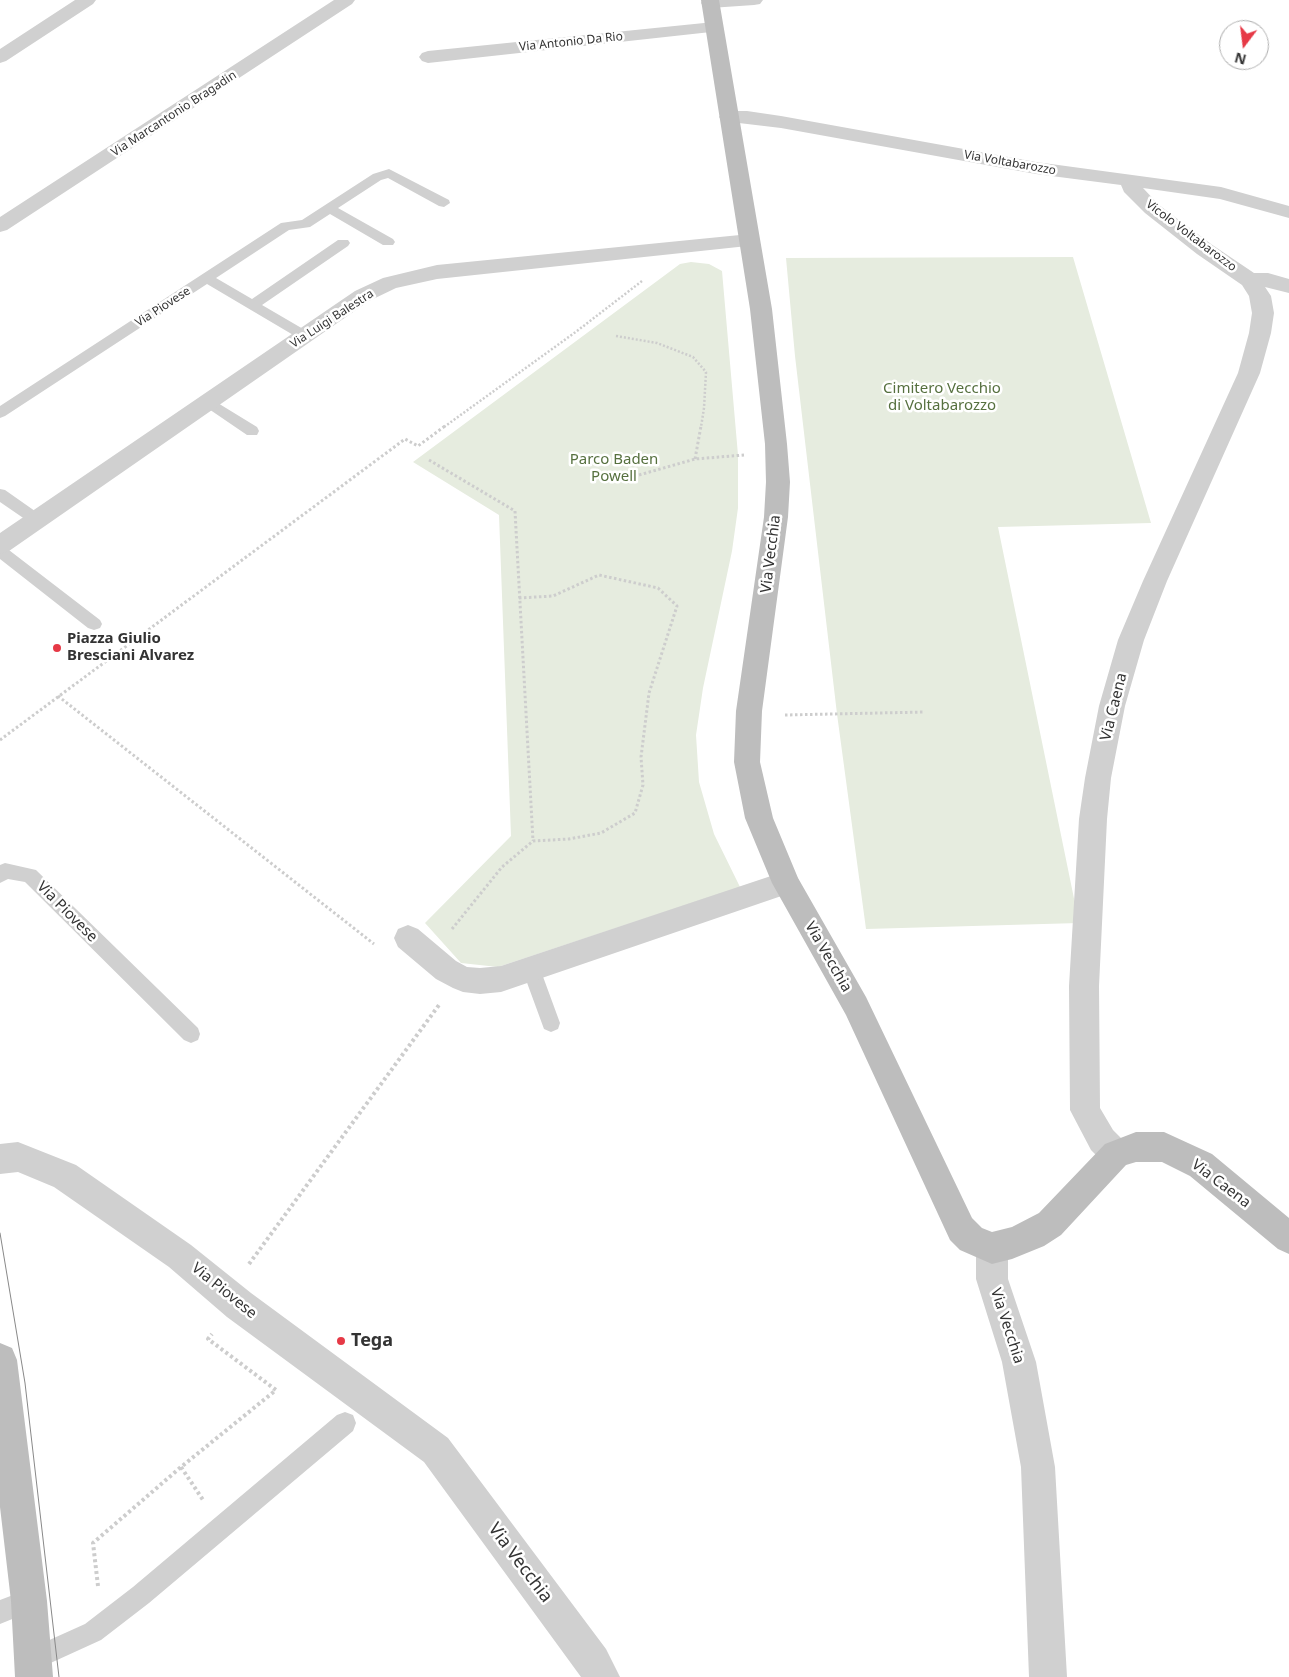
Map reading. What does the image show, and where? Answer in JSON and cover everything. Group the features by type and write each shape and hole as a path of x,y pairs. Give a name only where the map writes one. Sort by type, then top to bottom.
{"street":[{"path":"0,58 87,0"},
{"name":"Via Marcantonio Bragadin","path":"0,226 346,0"},
{"path":"750,240 710,2 754,0"},
{"name":"Via Antonio Da Rio","path":"428,57 714,26"},
{"name":"Via Voltabarozzo","path":"729,117 747,116 1036,168 1221,193 1289,212"},
{"name":"Vicolo Voltabarozzo","path":"1131,181 1131,188 1152,209 1204,249 1250,280 1268,280 1289,286"},
{"name":"Via Vecchia","path":"750,240 761,309 776,444 778,482 770,573 749,711 748,762 760,818 786,883 856,1006 961,1229 971,1239 992,1248 992,1279 1019,1362 1038,1467 1048,1677"},
{"name":"Via Luigi Balestra","path":"0,545 362,296 390,283 447,271 750,240"},
{"name":"Via Caena","path":"1116,1154 1102,1140 1085,1110 1084,1103 1085,976 1093,819 1098,778 1112,706 1131,640 1155,581 1249,373 1263,314 1260,296 1250,280"},
{"path":"408,938 446,970 463,979 480,981 501,979 786,883"},
{"name":"Via Caena","path":"992,1248 1033,1235 1050,1224 1093,1176 1116,1154 1136,1147 1164,1148 1201,1165 1289,1238"},
{"name":"Via Piovese","path":"0,1159 18,1157 65,1176 180,1256 224,1293 436,1450"},
{"path":"0,1360 15,1607 34,1668"},
{"name":"Via Vecchia","path":"436,1450 593,1662 601,1677"}],"lane":[{"name":"Via Piovese","path":"0,413 286,226 305,224 377,177 389,173 444,203"},
{"path":"329,208 388,242"},
{"path":"252,305 343,243"},
{"path":"207,278 305,336"},
{"path":"208,402 252,432"},
{"path":"0,494 37,520"},
{"path":"0,551 94,624"},
{"name":"Via Piovese","path":"0,875 5,871 30,875 191,1034"},
{"path":"532,969 550,1023"},
{"path":"34,1668 93,1632 141,1595 346,1423"}],"path":[{"path":"0,740 405,439 418,446 577,331 647,277"},
{"path":"616,336 657,343 693,357 706,372 704,408 695,459"},
{"path":"639,475 695,459 749,455"},
{"path":"429,460 515,511 533,841"},
{"path":"448,936 472,902 502,867 533,841 569,839 602,833 635,813 643,785 641,757 649,693 677,606 658,588 599,575 553,596 519,598"},
{"path":"58,696 382,950"},
{"path":"777,714 924,712"},
{"path":"224,1293 249,1264 441,1002"},
{"path":"93,1543 181,1467 276,1390"}],"green space":[{"name":"Cimitero Vecchio di Voltabarozzo","path":"1073,257 1151,523 998,527 1079,923 866,929 837,714 795,356 786,258"},
{"name":"Parco Baden Powell","path":"691,262 709,264 722,271 738,455 738,508 732,551 703,688 696,735 699,782 714,834 740,887 498,967 461,963 425,923 511,836 499,515 413,462 680,264"}],"tram line":[{"path":"0,1233 25,1383 59,1677"}],"place":[{"name":"Piazza Giulio Bresciani Alvarez","path":"57,648"},
{"name":"Tega","path":"341,1341"}]}
